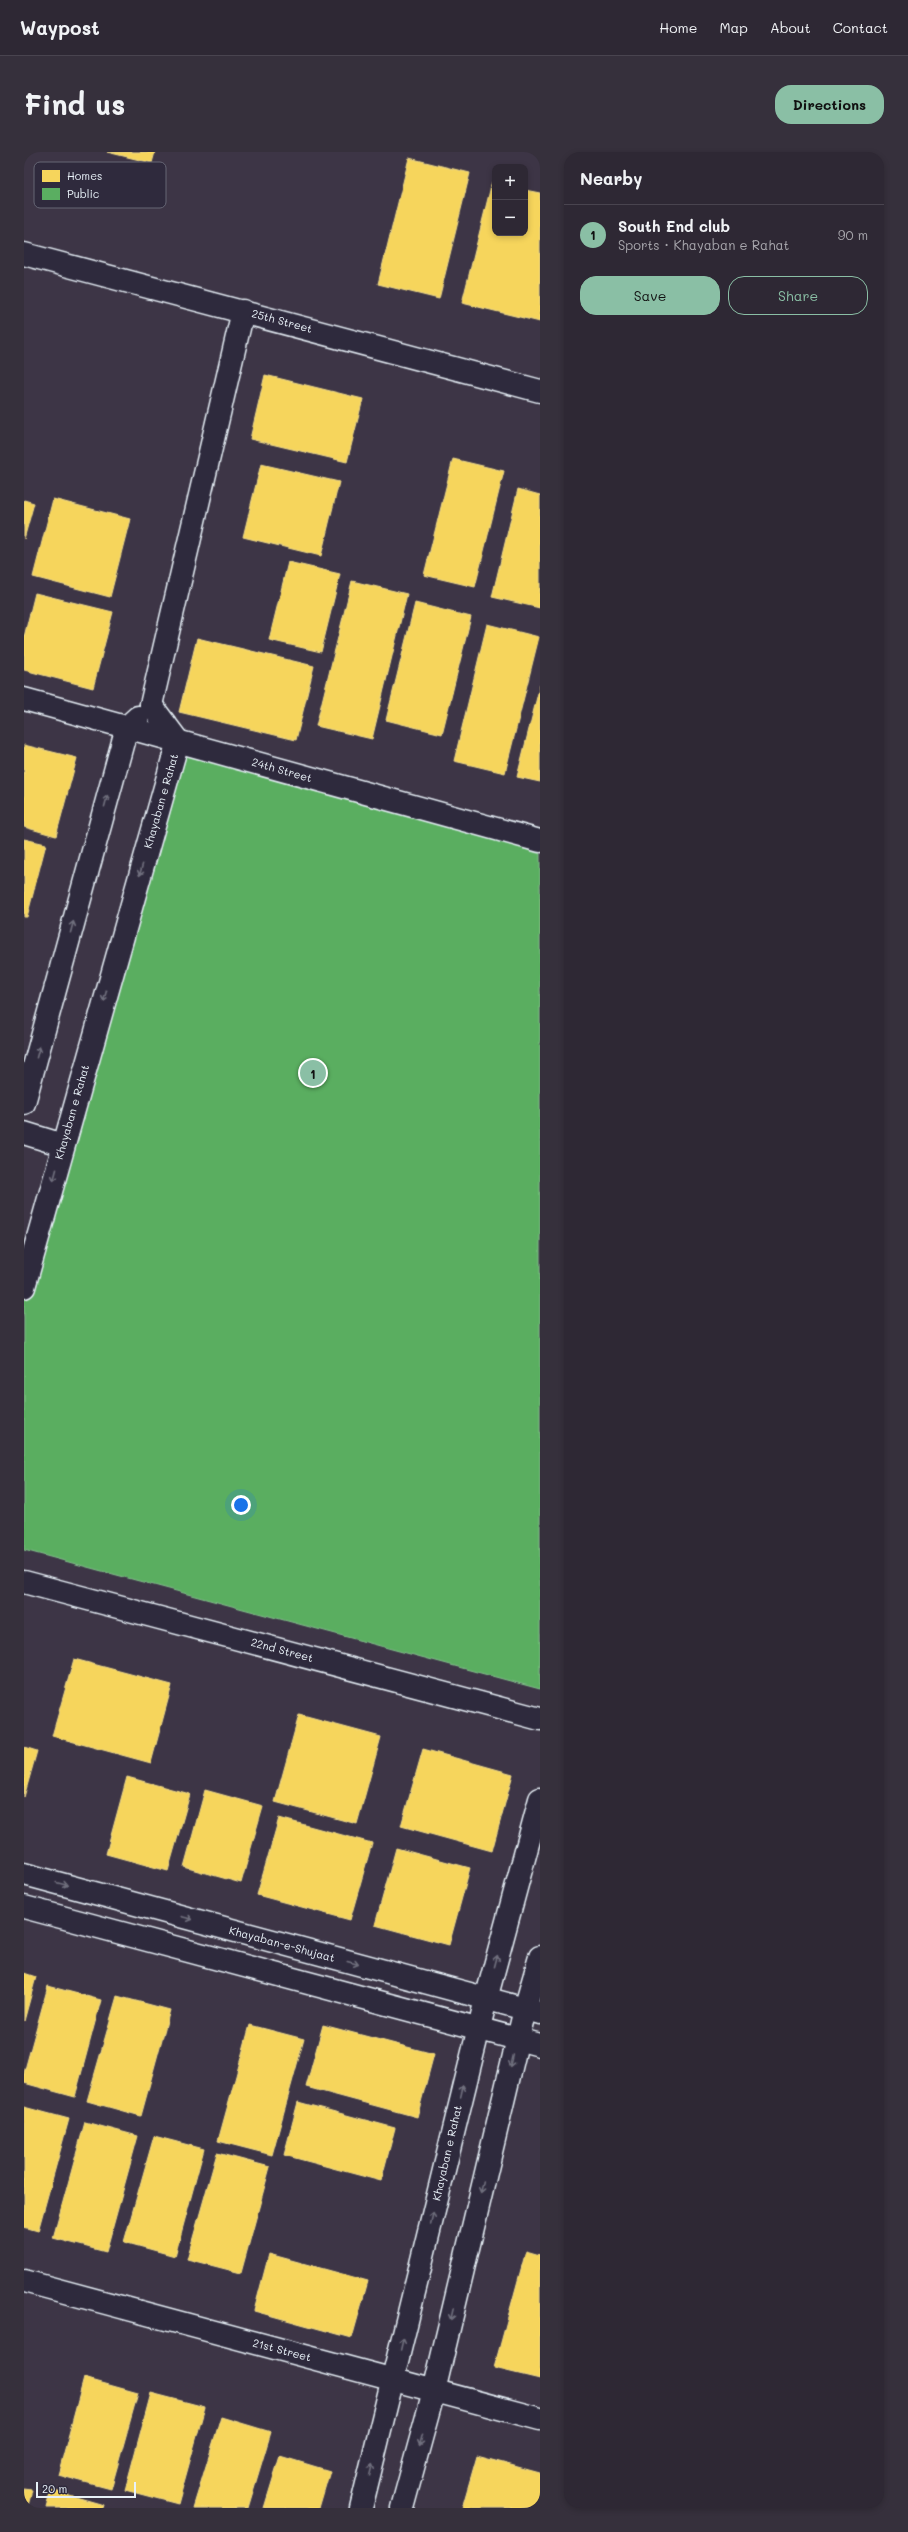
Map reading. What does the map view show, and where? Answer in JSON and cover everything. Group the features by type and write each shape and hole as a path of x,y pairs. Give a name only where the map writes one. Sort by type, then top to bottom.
{"street":[{"name":"25th Street","path":"24,254 540,391"},
{"path":"24,1103 127,727 151,705 243,311"},
{"name":"24th Street","path":"24,699 540,842"},
{"name":"Khayaban e Rahat","path":"24,1287 62,1146 178,741 151,705"},
{"path":"24,1133 62,1146"},
{"name":"22nd Street","path":"24,1582 540,1719"},
{"name":"Khayaban e Rahat","path":"361,2508 477,2027 486,1999 540,1799"},
{"name":"Khayaban-e-Shujaat","path":"24,1874 533,2012"},
{"path":"24,1906 540,2045"},
{"path":"402,2508 434,2391 517,2039 533,2012 540,1957"},
{"name":"21st Street","path":"24,2281 540,2419"}],"building: Homes":[{"path":"107,152 155,152 152,162"},
{"path":"409,158 470,173 439,299 378,284"},
{"path":"492,182 492,236 528,236 528,191 540,193 540,322 462,303"},
{"path":"265,375 363,399 347,462 250,439"},
{"path":"453,459 504,471 475,587 424,575"},
{"path":"261,464 339,482 321,556 243,537"},
{"path":"518,489 540,495 540,608 492,597"},
{"path":"53,499 130,519 110,597 33,577"},
{"path":"24,500 34,503 24,539"},
{"path":"288,562 340,574 321,652 269,640"},
{"path":"352,581 407,594 372,739 316,726"},
{"path":"35,593 113,612 93,688 24,670 24,637"},
{"path":"415,603 471,617 442,734 386,720"},
{"path":"487,624 539,637 505,773 454,761"},
{"path":"197,638 314,666 296,740 179,712"},
{"path":"540,685 540,782 517,777"},
{"path":"24,745 77,758 56,836 24,827"},
{"path":"24,839 46,844 27,917 24,917"},
{"path":"448,875 466,923 440,929 365,963 330,988 285,1034 277,1051 228,1013 292,950 329,924 390,894"},
{"path":"520,883 524,909 537,907 538,918 512,922 506,885"},
{"path":"537,898 540,898 540,935 539,935"},
{"path":"257,908 292,950 228,1013 277,1051 233,1113 211,1162 197,1217 191,1269 194,1325 207,1379 149,1398 166,1441 108,1464 91,1409 83,1354 73,1355 66,1303 77,1298 78,1218 92,1145 120,1087 152,1034 140,1024"},
{"path":"332,1591 372,1621 368,1626 348,1625 332,1613 328,1620 316,1612"},
{"path":"74,1659 172,1685 151,1763 52,1736"},
{"path":"299,1715 381,1737 357,1824 275,1802"},
{"path":"24,1747 37,1751 24,1797"},
{"path":"423,1749 513,1774 492,1851 401,1826"},
{"path":"127,1777 190,1794 168,1871 106,1854"},
{"path":"205,1790 263,1806 241,1883 184,1867"},
{"path":"279,1818 372,1843 350,1920 257,1895"},
{"path":"396,1848 470,1868 449,1945 375,1925"},
{"path":"24,1973 36,1977 24,2021"},
{"path":"48,1986 101,2000 75,2097 24,2083 24,2073"},
{"path":"117,1996 170,2010 141,2116 87,2101"},
{"path":"250,2025 304,2039 272,2155 218,2141"},
{"path":"323,2025 434,2054 417,2117 306,2087"},
{"path":"298,2102 395,2128 381,2181 284,2155"},
{"path":"24,2107 69,2119 38,2231 24,2227"},
{"path":"85,2122 138,2136 106,2252 53,2238"},
{"path":"154,2136 204,2149 175,2256 124,2242"},
{"path":"217,2153 270,2167 241,2273 187,2259"},
{"path":"526,2251 540,2255 540,2379 494,2368"},
{"path":"269,2254 368,2281 352,2338 254,2311"},
{"path":"84,2378 138,2393 111,2489 58,2475"},
{"path":"151,2393 205,2407 178,2504 125,2490"},
{"path":"221,2417 271,2432 248,2508 193,2508"},
{"path":"280,2456 330,2471 319,2508 264,2508"},
{"path":"477,2456 540,2473 540,2508 462,2508"},
{"path":"24,2489 32,2490 27,2508 24,2508"},
{"path":"51,2490 104,2505 103,2508 46,2508"}],"building: Public":[{"path":"178,741 540,854 540,1689 24,1550 24,1293"}],"place":[{"name":"South End club","path":"313,1073"}]}
